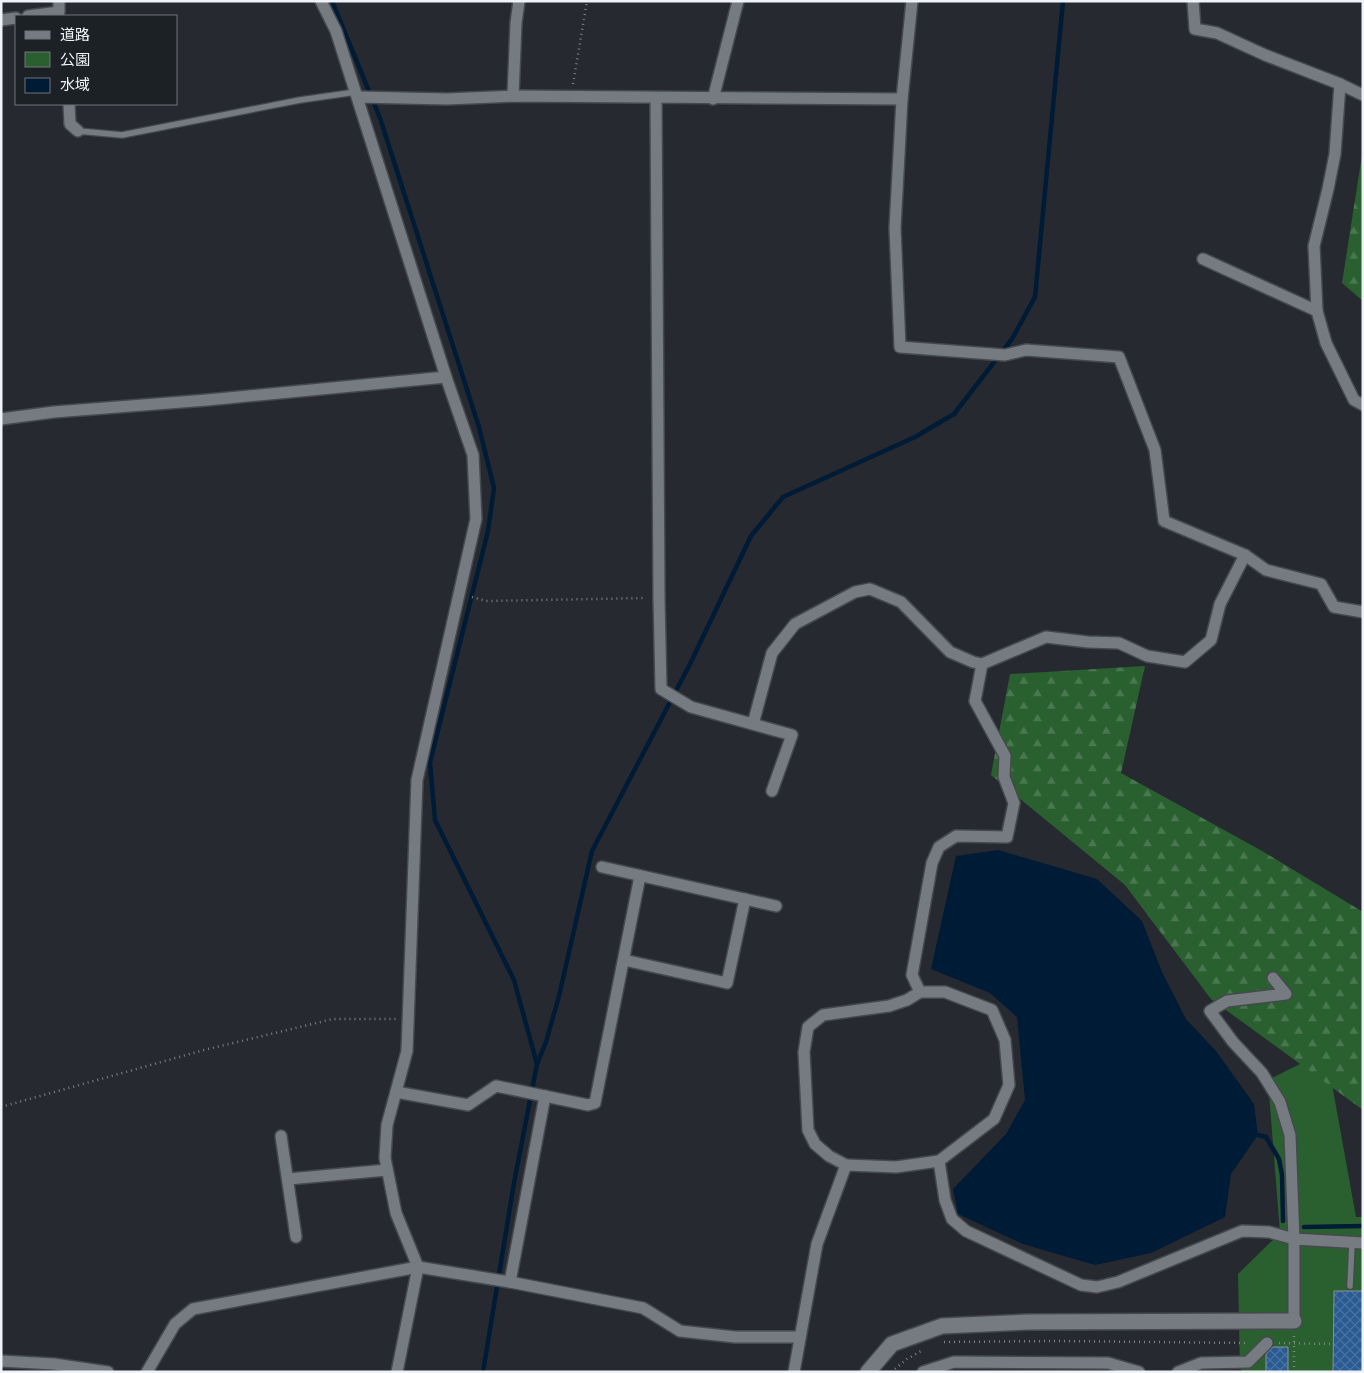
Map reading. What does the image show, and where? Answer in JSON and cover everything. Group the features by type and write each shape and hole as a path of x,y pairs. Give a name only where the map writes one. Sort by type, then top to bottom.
{"street":[{"path":"321,1 336,31 446,377 473,455 476,518 417,780 407,1051 387,1125 385,1158 396,1213 418,1267 397,1372"},
{"path":"513,96 516,23 519,1"},
{"path":"714,98 738,1"},
{"path":"912,1 902,99 895,228 900,347 1006,355 1026,350 1119,357 1155,450 1164,521 1244,555 1266,570 1321,584 1334,608 1363,612"},
{"path":"1193,1 1195,29 1217,33 1363,95"},
{"path":"36,15 59,12 59,8"},
{"path":"1,20 15,18"},
{"path":"1340,84 1335,154 1314,246 1317,311 1326,344 1354,400 1363,405"},
{"path":"357,94 447,99 513,96 902,99"},
{"path":"656,98 661,689 691,707 792,735 772,791"},
{"path":"68,105 70,124 78,131"},
{"path":"1203,259 1317,311"},
{"path":"1,419 54,412 207,400 446,377"},
{"path":"753,724 772,653 795,624 855,592 870,589 901,602 950,652 982,664 1046,637 1088,642 1119,643 1147,656 1185,662 1211,640 1220,604 1244,555"},
{"path":"920,992 912,975 932,862 939,847 956,836 1007,837 1014,804 1004,777 1005,756 975,701 982,664"},
{"path":"602,868 776,906"},
{"path":"396,1092 468,1105 496,1086 588,1105 595,1103 640,876"},
{"path":"624,960 727,983 745,899"},
{"path":"868,1372 892,1344 942,1326 1028,1322 1294,1321 1294,1239 1290,1135 1280,1102 1262,1073 1233,1042 1210,1011 1227,1001 1286,994 1273,978"},
{"path":"920,992 946,992 992,1010 1004,1040 1009,1085 994,1119 939,1161 896,1167 846,1166 829,1156 815,1144 808,1130 804,1052 808,1027 823,1015 889,1006 907,1000 920,992"},
{"path":"510,1282 545,1096"},
{"path":"281,1136 296,1237"},
{"path":"939,1161 945,1200 952,1219 966,1231 1081,1285 1097,1287 1118,1282 1242,1231 1269,1232 1294,1239 1358,1243"},
{"path":"794,1372 817,1244 846,1166"},
{"path":"288,1180 387,1170"},
{"path":"147,1372 175,1324 192,1309 418,1267 510,1282 643,1308 680,1331 735,1337 800,1337"},
{"path":"1178,1372 1201,1363 1248,1362 1267,1343"},
{"path":"1,1361 54,1364 108,1372"},
{"path":"923,1372 954,1362 1102,1363 1139,1372"}],"lane":[{"path":"78,131 122,135 300,100 357,94"},
{"path":"1350,1286 1358,1243"}],"path":[{"path":"570,97 587,1"},
{"path":"486,601 659,598"},
{"path":"1,1107 204,1050 333,1019 407,1019"},
{"path":"1294,1321 1294,1372"},
{"path":"943,1342 1055,1341 1334,1344"},
{"path":"891,1372 907,1359 926,1348"}],"green space":[{"path":"1363,149 1363,301 1342,283"},
{"path":"1145,666 1121,773 1262,851 1363,912 1363,1110 1211,999 1125,885 991,775 1010,674"},
{"path":"1326,1051 1356,1217 1363,1217 1363,1372 1244,1372 1240,1369 1238,1274 1280,1233 1268,1080"}],"water":[{"path":"998,850 1097,879 1142,921 1162,972 1186,1019 1216,1051 1254,1104 1258,1135 1231,1174 1225,1217 1151,1253 1095,1265 1023,1244 958,1214 953,1189 1006,1134 1025,1100 1017,1017 990,993 931,969 956,856"}],"building":[{"path":"1334,1291 1363,1291 1363,1372 1333,1372"},
{"path":"1273,1347 1288,1347 1288,1372 1266,1372 1266,1354"}],"waterway":[{"path":"332,1 380,118 479,427 494,488 488,531 430,762 435,820 514,980 537,1064"},
{"path":"483,1372 514,1183 537,1064 546,1042 559,996 592,851 690,664 751,536 783,497 915,437 954,414 1012,339 1035,297 1063,1"},
{"path":"1258,1135 1266,1137 1279,1159 1282,1175 1283,1221"},
{"path":"1304,1227 1363,1226"}]}
